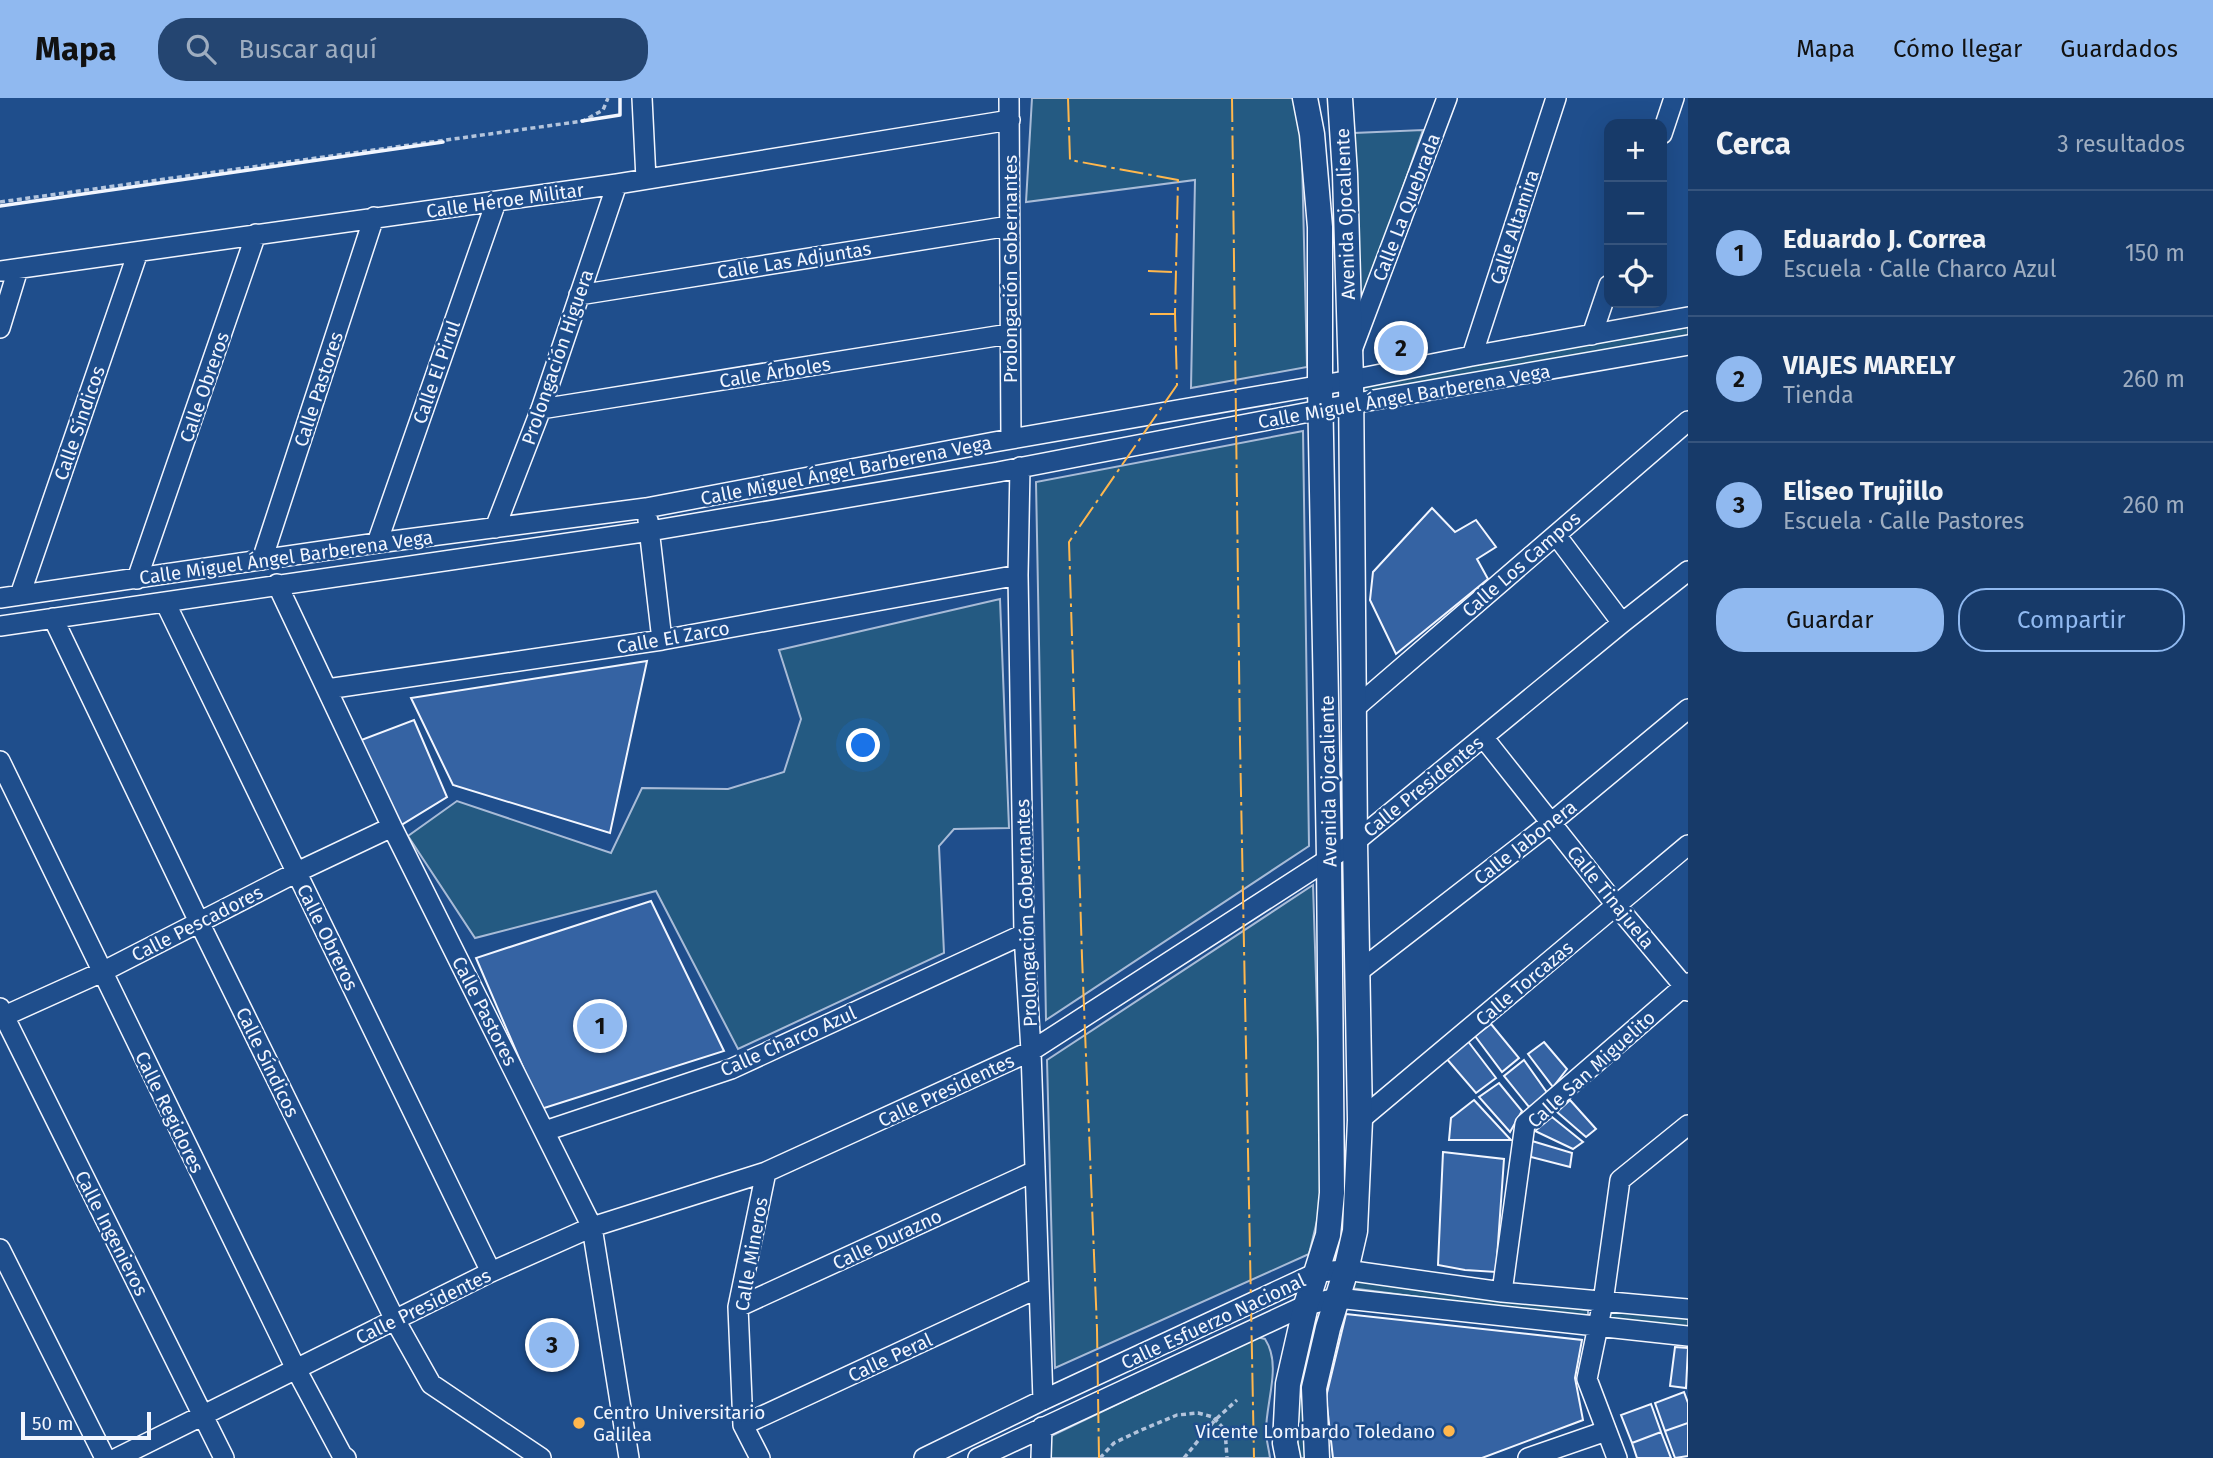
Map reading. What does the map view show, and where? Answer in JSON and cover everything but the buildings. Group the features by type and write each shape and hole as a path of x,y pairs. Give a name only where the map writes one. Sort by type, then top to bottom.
{"main road":[{"name":"Avenida Ojocaliente","path":"1288,1458 1285,1443 1288,1384 1306,1305 1328,1236 1332,1193 1320,398 1320,227 1312,134 1305,98"},
{"name":"Avenida Ojocaliente","path":"1317,1458 1314,1388 1354,1231 1360,1120 1354,842 1351,355 1340,98"}],"street":[{"path":"642,98 646,179"},
{"name":"Prolongación Gobernantes","path":"1009,98 1011,439"},
{"name":"Calle La Quebrada","path":"1351,355 1447,98"},
{"name":"Calle Altamira","path":"1472,356 1556,98"},
{"path":"1667,119 1674,98"},
{"name":"Calle Héroe Militar","path":"9,270 617,184 1010,120"},
{"name":"Prolongación Higuera","path":"495,528 541,409 617,184"},
{"name":"Calle El Pirul","path":"377,543 496,202"},
{"name":"Calle Pastores","path":"262,560 374,217"},
{"name":"Calle Las Adjuntas","path":"579,295 1009,226"},
{"name":"Calle Obreros","path":"137,579 256,234"},
{"name":"Calle Síndicos","path":"20,595 138,252"},
{"path":"0,328 9,270"},
{"path":"1592,335 1604,300"},
{"name":"Calle Miguel Ángel Barberena Vega","path":"1351,392 1472,356 1688,317"},
{"name":"Calle Árboles","path":"541,409 1009,334"},
{"name":"Calle Miguel Ángel Barberena Vega","path":"0,626 650,531 1020,467 1351,392 1688,345"},
{"name":"Calle Miguel Ángel Barberena Vega","path":"0,598 377,543 646,508 1011,439 1320,398"},
{"name":"Calle Los Campos","path":"1355,708 1688,421"},
{"name":"Prolongación Gobernantes","path":"1020,467 1018,575 1024,934 1031,1051 1043,1400"},
{"path":"646,508 662,640"},
{"path":"1556,535 1622,623"},
{"name":"Calle Presidentes","path":"117,1458 491,1272 592,1227 766,1171 1031,1051 1354,842 1688,571"},
{"name":"Calle El Zarco","path":"327,689 662,640 1018,575"},
{"name":"Calle Pastores","path":"277,584 392,827 592,1227 629,1458"},
{"name":"Calle Obreros","path":"165,602 491,1272"},
{"name":"Calle Síndicos","path":"53,618 395,1320 431,1384 541,1458"},
{"name":"Calle Jabonera","path":"1358,972 1552,822 1688,709"},
{"name":"Calle Tinajuela","path":"1483,737 1616,905 1687,987"},
{"name":"Calle Regidores","path":"0,761 296,1369 346,1458"},
{"name":"Calle Pescadores","path":"1,1014 102,972 297,872 392,827"},
{"name":"Calle Torcazas","path":"1360,1120 1688,845"},
{"name":"Calle Charco Azul","path":"545,1131 731,1069 1024,934"},
{"name":"Calle San Miguelito","path":"1502,1292 1525,1124 1687,987"},
{"name":"Calle Ingenieros","path":"1,1014 224,1458"},
{"path":"1617,1458 1587,1379 1603,1302 1620,1180 1688,1125"},
{"name":"Calle Mineros","path":"760,1458 743,1425 738,1307 766,1171"},
{"name":"Calle Durazno","path":"738,1307 1035,1171"},
{"path":"0,1249 105,1458"},
{"name":"Calle Esfuerzo Nacional","path":"924,1458 1318,1272 1346,1270 1502,1292 1688,1309"},
{"name":"Calle Peral","path":"743,1425 1038,1289"},
{"name":"Calle Esfuerzo Nacional","path":"978,1458 1306,1305 1337,1298 1688,1336"},
{"path":"1041,1458 1042,1427"},
{"path":"1528,1458 1606,1431"}],"path":[{"path":"0,202 583,121 603,110 608,98"},
{"path":"1184,1458 1215,1420 1237,1400"},
{"path":"1100,1458 1114,1443 1177,1415 1198,1413 1213,1417 1225,1430 1227,1458"}],"shaded area":[{"path":"1032,98 1294,98 1301,117 1307,367 1191,388 1195,180 1026,202"},
{"path":"1423,130 1360,310 1354,133"},
{"path":"1688,327 1688,337 1361,396 1358,385"},
{"path":"1303,431 1309,846 1046,1020 1036,482"},
{"path":"1000,599 1009,828 954,829 939,846 944,953 738,1049 656,891 475,938 408,836 457,801 611,853 642,788 728,789 784,772 801,719 779,650"},
{"path":"1313,885 1323,1196 1309,1254 1055,1368 1047,1060"},
{"path":"1352,1278 1588,1310 1588,1319 1350,1288"},
{"path":"1607,1307 1688,1314 1688,1330 1605,1322"},
{"path":"1324,1316 1308,1458 1298,1458 1296,1392 1313,1318"},
{"path":"1257,1337 1265,1339 1272,1360 1266,1431 1270,1458 1050,1458 1049,1437"}],"wall":[{"path":"582,121 620,115 620,98"},
{"path":"0,206 443,142"}],"power":[{"path":"1068,98 1070,160 1178,180 1175,314 1177,385 1069,542 1097,1329 1099,1458"},
{"path":"1232,98 1240,742 1254,1458"},
{"path":"1148,271 1175,272"},
{"path":"1150,314 1175,314"}],"place":[{"name":"VIAJES MARELY","path":"1401,348"},
{"name":"Eduardo J. Correa","path":"600,1026"},
{"name":"Eliseo Trujillo","path":"552,1345"},
{"name":"Centro Universitario Galilea","path":"579,1423"},
{"name":"Vicente Lombardo Toledano","path":"1449,1431"}]}
